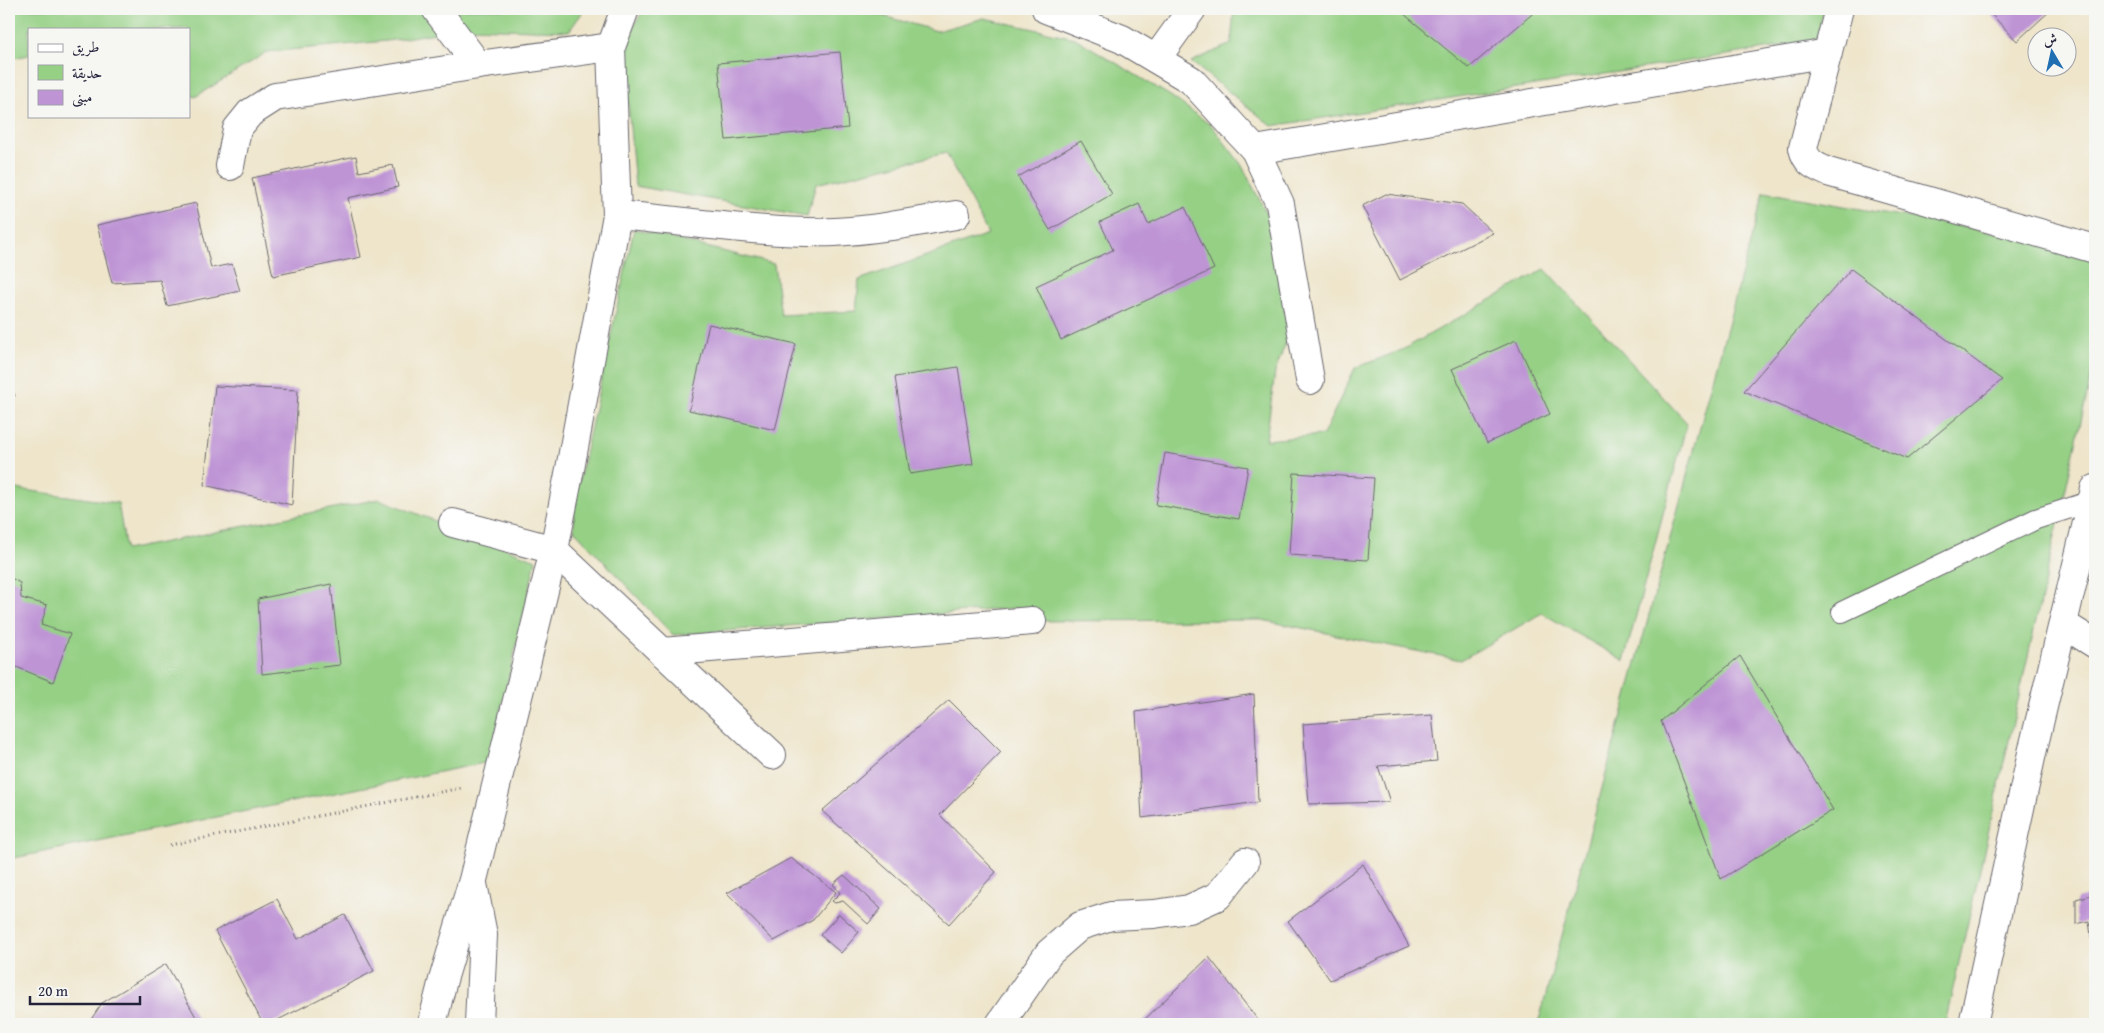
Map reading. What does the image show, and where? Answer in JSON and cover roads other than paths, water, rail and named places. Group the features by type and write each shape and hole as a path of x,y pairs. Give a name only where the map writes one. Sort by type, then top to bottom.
{"street":[{"path":"436,9 478,65"},
{"path":"432,1024 473,880 554,550 617,215 611,48 625,9"},
{"path":"1046,9 1122,39 1191,80 1256,150 1280,204 1310,380"},
{"path":"1156,59 1192,9"},
{"path":"1839,9 1803,148 1805,156 1811,164 1828,172 2095,249"},
{"path":"230,166 236,129 250,113 275,97 478,65 611,48"},
{"path":"1256,150 1828,53"},
{"path":"617,215 773,230 834,232 885,227 956,215"},
{"path":"1972,1024 2032,753 2094,495"},
{"path":"453,524 554,550 772,755"},
{"path":"662,652 1032,621"},
{"path":"2063,624 2095,644"},
{"path":"1000,1024 1049,952 1080,926 1111,916 1154,914 1189,909 1218,896 1245,862"},
{"path":"473,880 483,935 479,1024"}],"lane":[{"path":"1842,612 2036,519 2094,495"}]}
